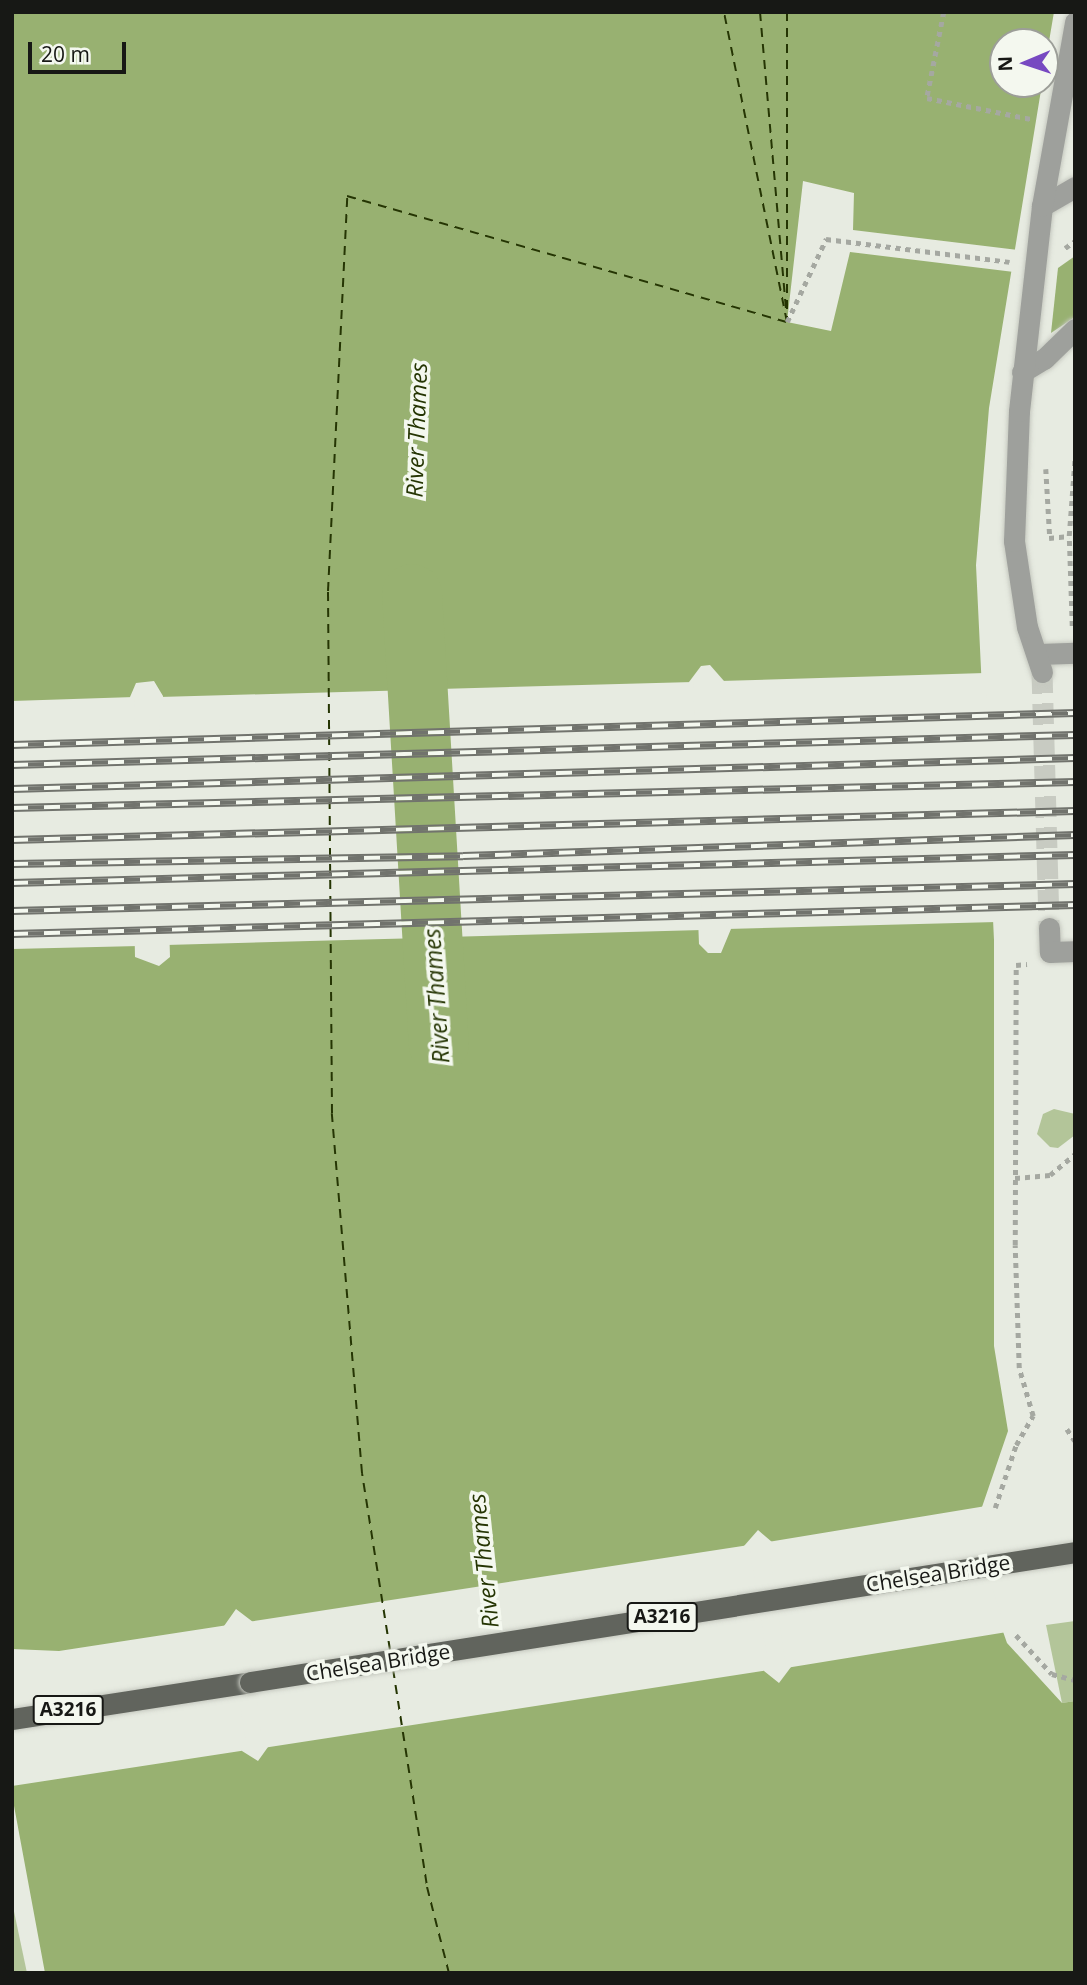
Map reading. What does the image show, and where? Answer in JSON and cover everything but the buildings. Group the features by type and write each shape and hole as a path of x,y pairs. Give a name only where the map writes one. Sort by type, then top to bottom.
{"main road":[{"name":"Chelsea Bridge","path":"12,1719 1075,1552"}],"street":[{"path":"1075,22 1042,206 1022,372 1014,541 1027,627 1041,663 1075,653"},
{"path":"1042,206 1075,187"},
{"path":"1022,372 1044,359 1075,329"},
{"path":"1049,928 1050,952 1075,951"}],"path":[{"path":"944,12 927,98 1056,124"},
{"path":"787,323 826,239 1020,263"},
{"path":"1072,620 1072,549 1069,536 1075,456"},
{"path":"1046,462 1047,538 1069,536"},
{"path":"995,1508 1016,1445 1033,1416 1018,1368 1015,1178 1017,965 1050,952"},
{"path":"1015,1178 1050,1175 1075,1154"},
{"path":"1066,1429 1075,1440"},
{"path":"1016,1635 1052,1674 1075,1680"}],"shaded area":[{"path":"1054,1109 1075,1114 1075,1135 1058,1148 1050,1147 1037,1134 1043,1114"},
{"path":"1075,1621 1075,1701 1062,1703 1046,1625"},
{"path":"12,1902 27,1973 12,1973"}],"water":[{"path":"12,12 1054,12 1051,28 989,28 989,98 1040,98 989,408 976,565 994,940 994,1346 1008,1431 982,1507 985,1580 1007,1643 1062,1703 1075,1701 1075,1973 45,1973 12,1795","holes":["710,665 724,681 731,929 721,953 708,953 699,944 689,682 701,666","427,673 443,689 450,937 447,950 431,962 417,947 410,690 417,675","154,681 163,696 170,957 159,966 135,957 130,697 136,683","758,1530 772,1542 791,1667 779,1683 764,1671 744,1546","236,1609 253,1622 268,1747 258,1761 242,1751 224,1626"]},
{"path":"1075,256 1075,317 1051,333 1058,268"}],"pier":[{"path":"803,181 854,193 853,230 1018,250 1014,272 850,252 831,331 787,322"},
{"path":"985,673 997,922 727,929 720,681"},
{"path":"693,682 702,930 446,937 439,689"},
{"path":"414,690 422,938 166,945 159,697"},
{"path":"134,697 139,946 12,949 12,701"},
{"path":"986,1506 989,1579 1007,1632 786,1668 768,1542"},
{"path":"749,1545 769,1670 263,1748 248,1622"},
{"path":"228,1625 247,1750 12,1786 12,1649 59,1651"}],"waterway":[{"name":"River Thames","path":"412,594 439,1044"}],"ferry route":[{"path":"390,1650 362,1473 332,1113 328,591 347,196 787,322 724,12"},
{"path":"760,12 786,311"},
{"path":"787,12 787,318"},
{"path":"393,1669 427,1887 449,1973"}],"tunnel":[{"path":"1042,672 1049,928"}],"railway":[{"path":"12,745 1075,713"},
{"path":"12,765 1075,735"},
{"path":"12,789 1075,758"},
{"path":"12,808 1075,782"},
{"path":"12,840 1075,811"},
{"path":"12,864 463,856 1075,835"},
{"path":"12,883 1075,855"},
{"path":"12,911 1075,884"},
{"path":"12,934 1075,905"}]}
